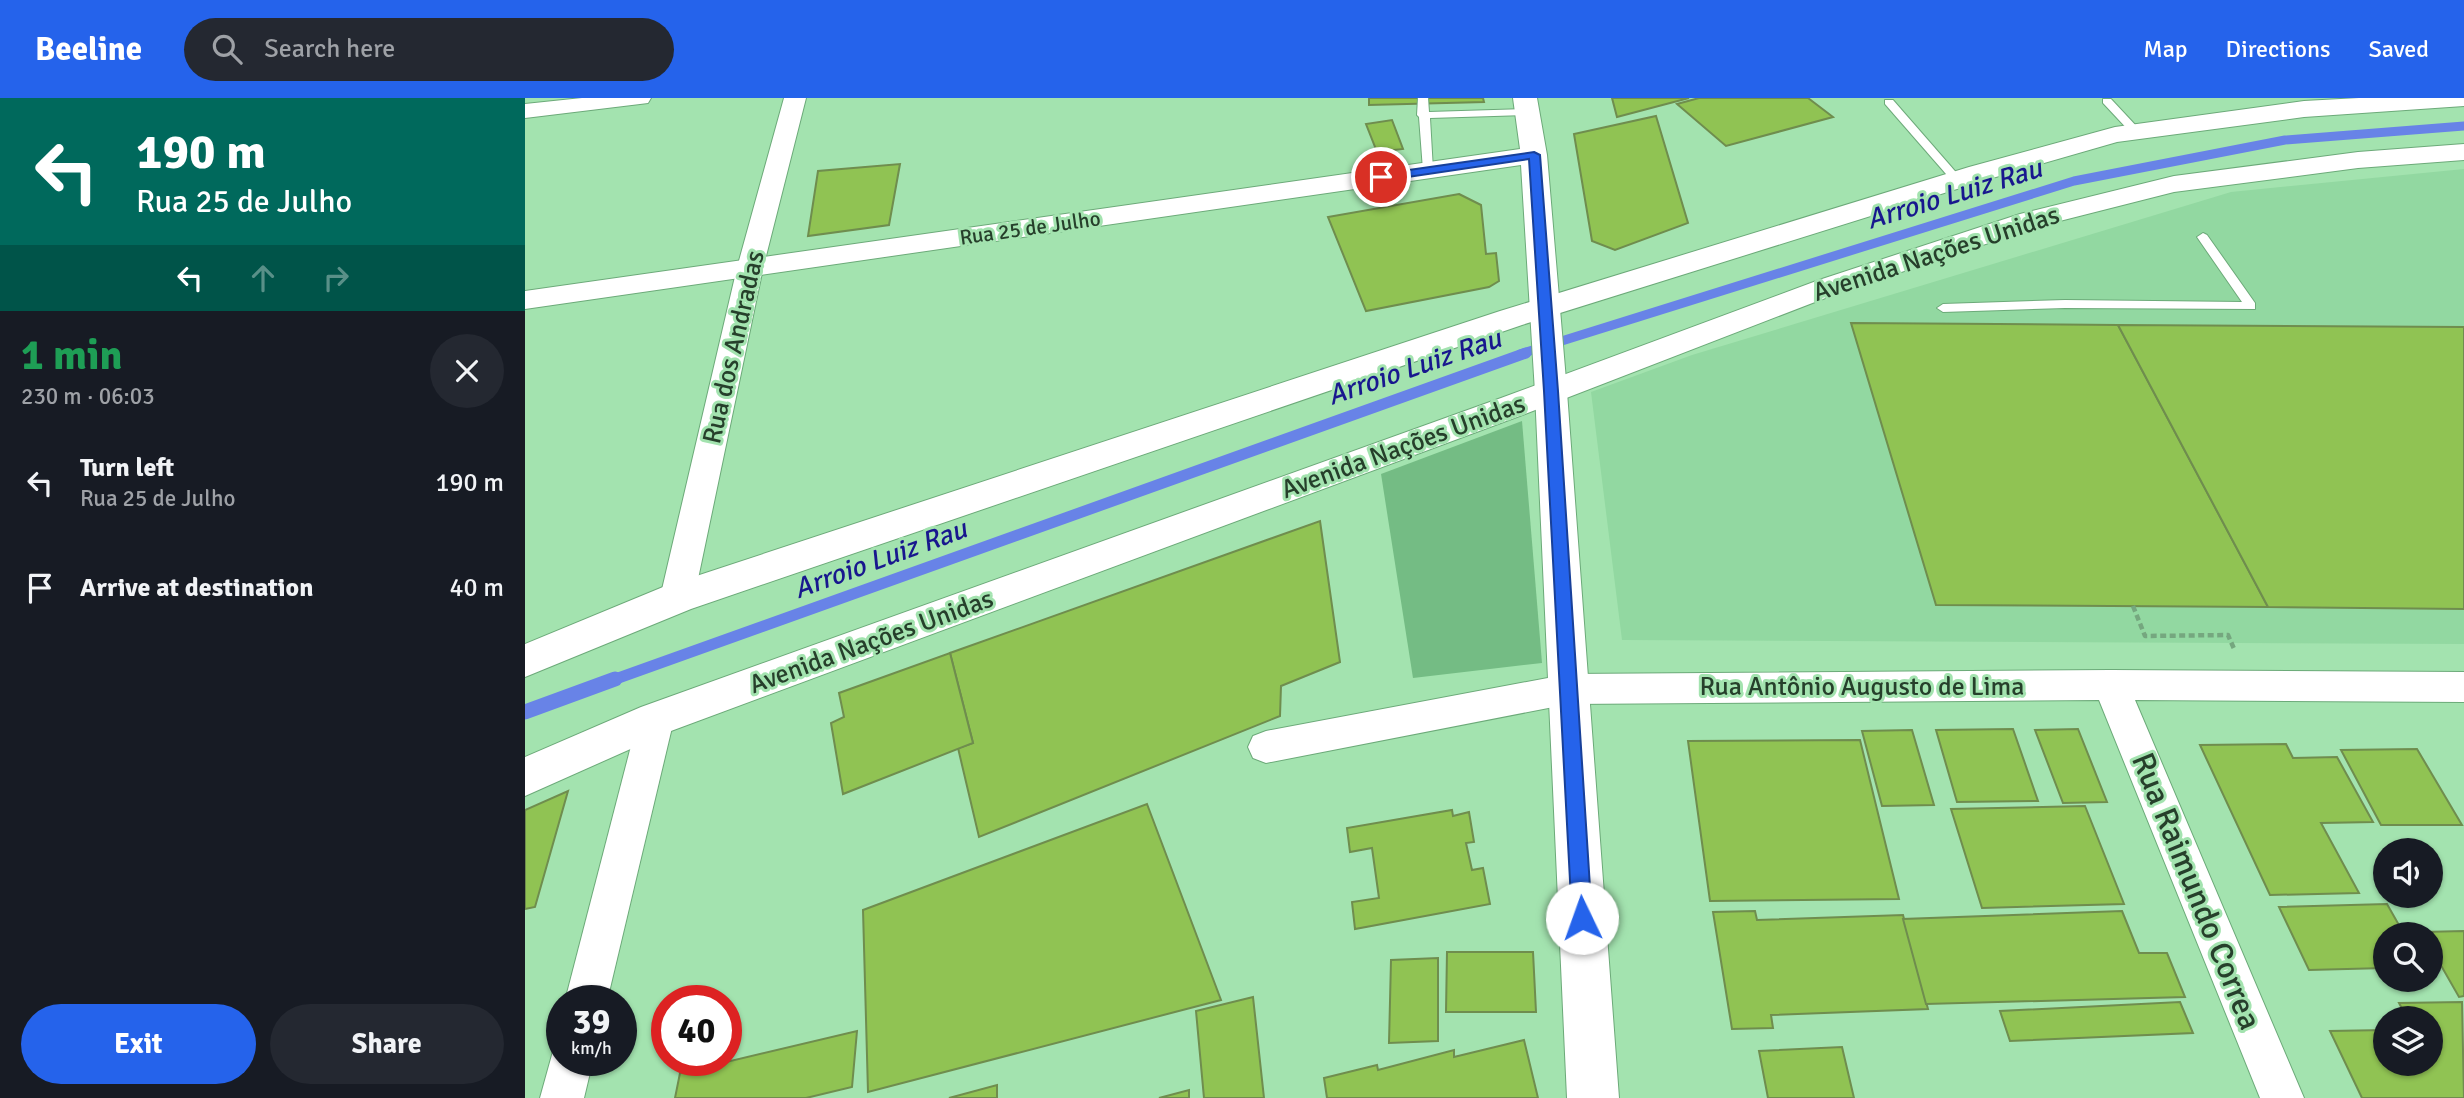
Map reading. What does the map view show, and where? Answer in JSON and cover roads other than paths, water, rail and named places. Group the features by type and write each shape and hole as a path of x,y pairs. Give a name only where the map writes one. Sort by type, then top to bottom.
{"main road":[{"path":"525,661 677,598 1543,307 1957,180 2115,135 2304,109 2464,99"},
{"path":"1526,105 1534,155 1551,391 1593,1098"},
{"name":"Avenida Nações Unidas","path":"525,777 656,719 1830,286 2030,220 2174,184 2358,160 2464,152"},
{"name":"Rua 25 de Julho","path":"525,300 1534,155"}],"street":[{"path":"525,111 640,98"},
{"name":"Rua dos Andradas","path":"677,598 750,268 795,98"},
{"name":"Rua Antônio Augusto de Lima","path":"1266,747 1569,689 2111,685 2464,687"},
{"name":"Rua Raimundo Correa","path":"2111,685 2283,1098"},
{"path":"590,985 656,719"},
{"path":"562,1098 567,1076"}],"lane":[{"path":"1423,98 1428,170"},
{"path":"2107,101 2136,132"},
{"path":"1889,102 1957,180"},
{"path":"1423,115 1526,105"},
{"path":"1943,308 2065,304 2251,306 2203,237"}],"waterway":[{"name":"Arroio Luiz Rau","path":"1520,354 2074,181 2285,140 2464,126"},
{"name":"Arroio Luiz Rau","path":"610,681 1526,353"},
{"name":"Arroio Luiz Rau","path":"525,712 615,679"}]}
